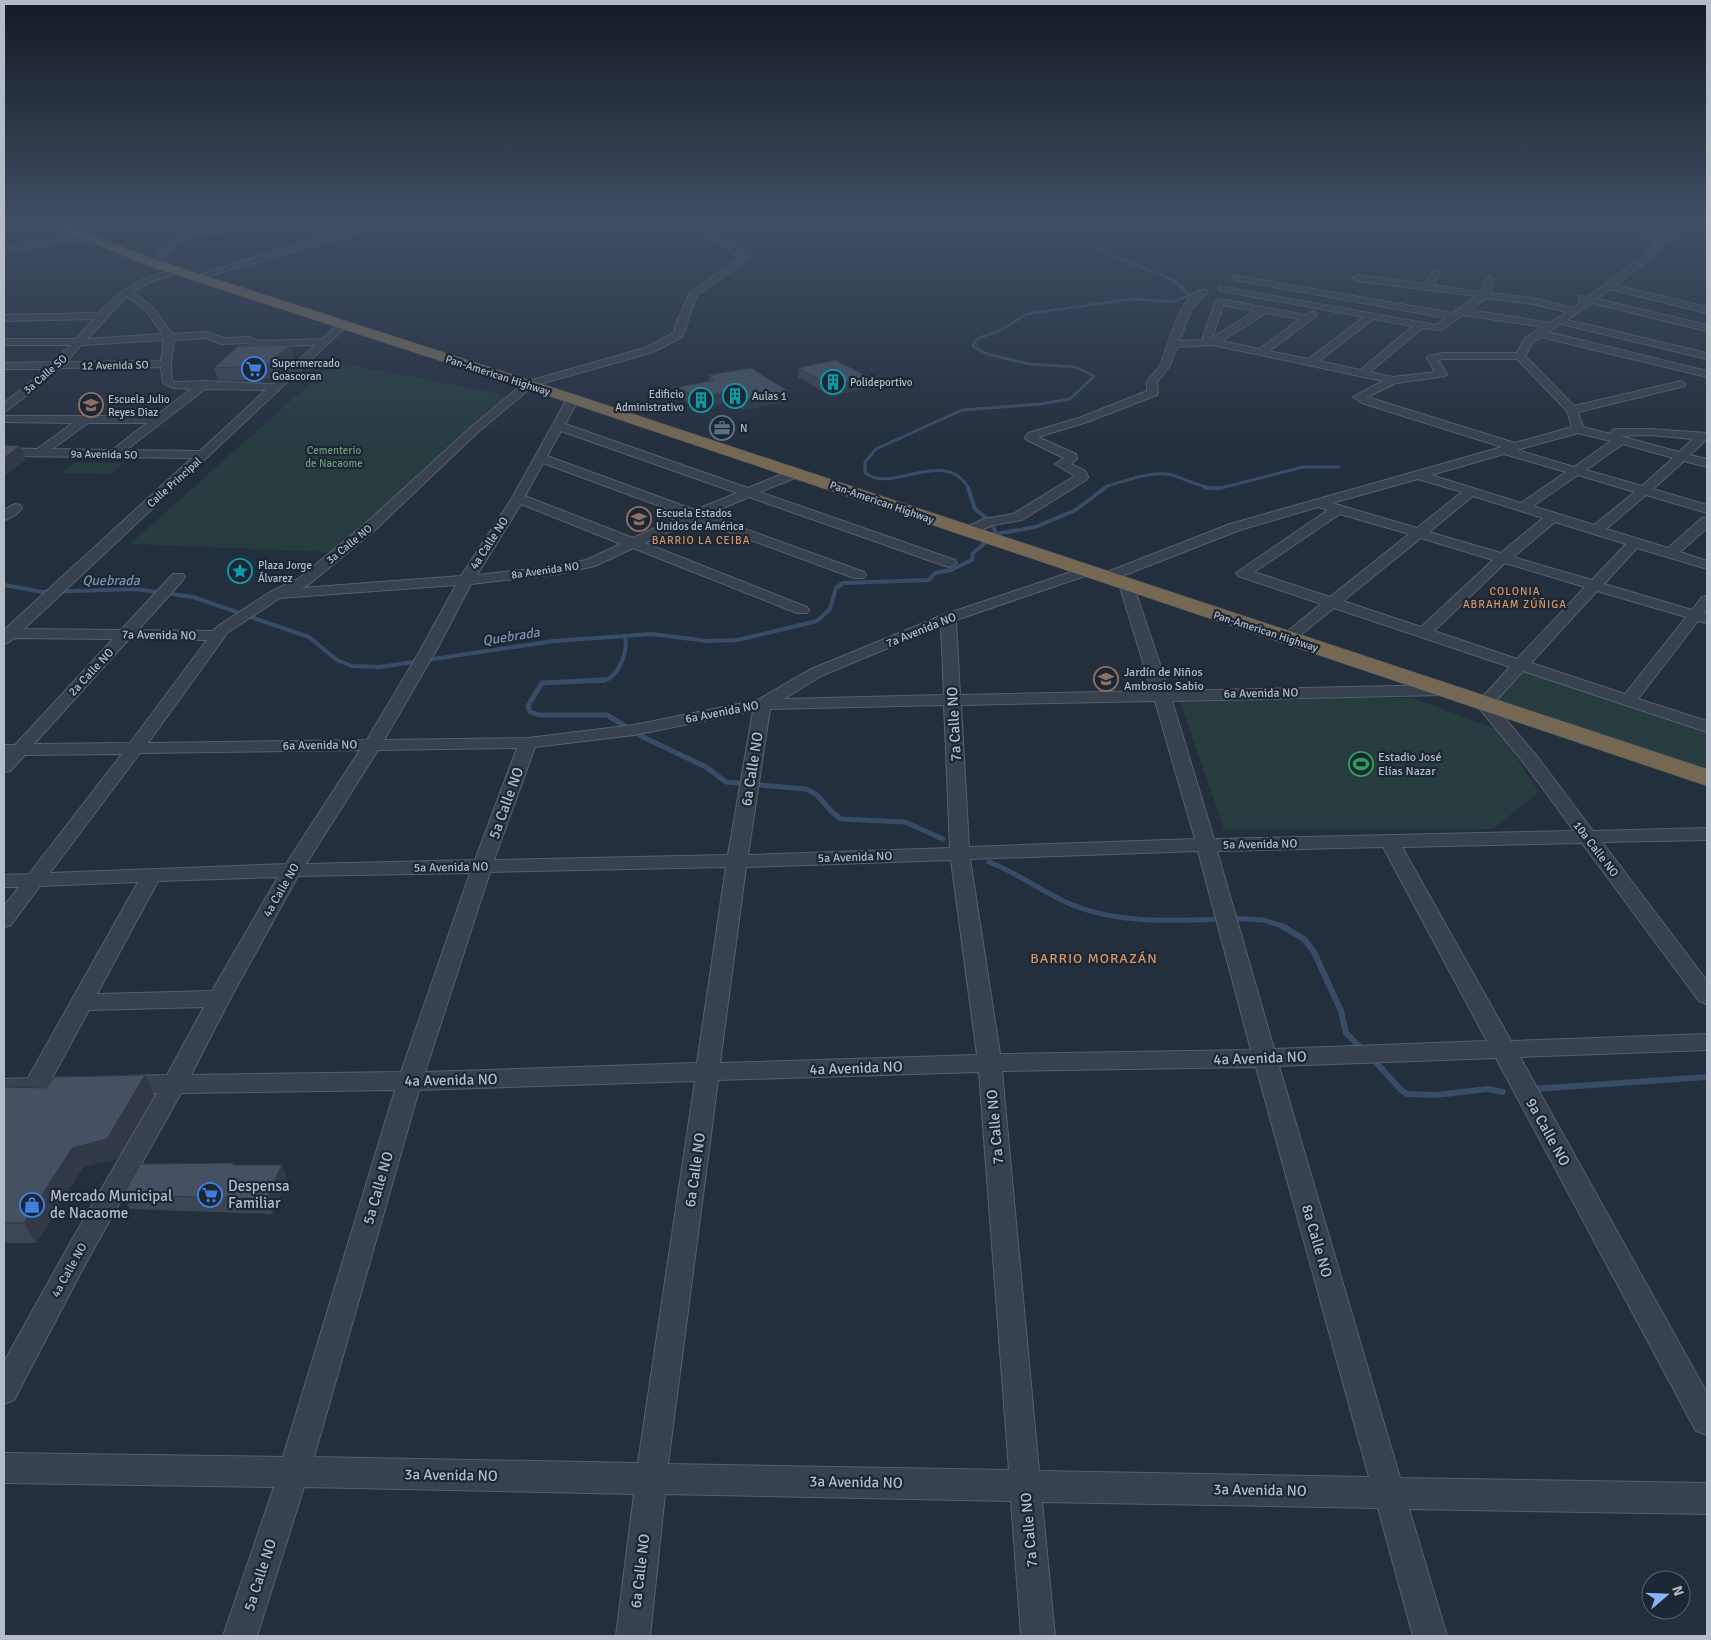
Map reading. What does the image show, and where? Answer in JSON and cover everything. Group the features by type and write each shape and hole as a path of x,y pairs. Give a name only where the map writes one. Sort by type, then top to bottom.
{"highway":[{"name":"Pan-American Highway","path":"256,297 528,384 1707,778"}],"street":[{"name":"3a Calle SO","path":"4,408 57,366 101,316 122,297"},
{"path":"133,297 149,308 169,337 166,364 167,381 173,385 275,386"},
{"path":"528,384 649,350 679,335 681,324 692,297"},
{"path":"983,536 988,522 1017,516 1082,477 1081,474 1061,464 1072,457 1031,438 1032,435 1083,420 1153,393 1152,382 1163,370 1182,316 1197,297"},
{"path":"1267,297 1438,328 1483,297"},
{"path":"1354,297 1460,314 1556,323 1707,356"},
{"path":"1497,297 1533,301 1707,348"},
{"path":"1533,301 1537,297"},
{"path":"1571,297 1591,300 1707,328"},
{"path":"1520,356 1528,340 1595,297"},
{"path":"1651,297 1707,310"},
{"path":"1209,342 1220,302 1308,318"},
{"path":"1261,352 1322,307"},
{"path":"1209,342 1264,310"},
{"path":"4,318 101,316"},
{"path":"1311,362 1371,316"},
{"name":"Calle Principal","path":"7,636 343,325"},
{"path":"1363,373 1420,325"},
{"path":"1539,333 1707,374"},
{"path":"4,342 79,342 207,335 221,341 249,340 257,344"},
{"path":"238,354 246,348 257,344 324,342"},
{"path":"1173,344 1209,342 1393,380 1442,374 1432,358 1443,356 1520,356 1572,410 1578,429"},
{"name":"12 Avenida SO","path":"4,366 166,364"},
{"path":"114,454 216,374"},
{"path":"1393,380 1360,398 1576,471 1707,509"},
{"name":"3a Calle NO","path":"33,880 135,748 223,629 275,595 303,582 370,527 474,430 528,384"},
{"path":"1572,410 1681,384"},
{"path":"4,399 16,399"},
{"name":"4a Calle NO","path":"4,1390 78,1253 175,1084 219,999 292,870 373,744 429,649 466,580 518,498 573,399"},
{"path":"4,419 159,419"},
{"path":"39,453 85,420"},
{"path":"558,426 950,563"},
{"path":"1578,429 1598,432 1650,432 1705,436"},
{"path":"1578,429 1707,463"},
{"name":"7a Avenida NO","path":"762,704 815,674 948,618 1106,578 1211,536 1318,503 1578,429"},
{"path":"1594,531 1705,436"},
{"path":"1522,508 1621,440"},
{"name":"9a Avenida SO","path":"4,452 203,455"},
{"path":"540,458 859,575"},
{"name":"8a Avenida NO","path":"275,595 466,580 558,570 590,563 695,515 796,473"},
{"path":"1419,475 1551,518 1707,565"},
{"path":"1288,638 1470,492"},
{"path":"518,498 802,610"},
{"path":"1318,503 1701,617"},
{"path":"4,516 14,508"},
{"path":"1339,509 1243,573 1707,727"},
{"path":"1424,633 1502,559 1551,518"},
{"path":"1670,554 1707,521"},
{"path":"1484,704 1634,543"},
{"name":"2a Calle NO","path":"4,767 12,750 178,577"},
{"name":"8a Calle NO","path":"1106,578 1162,695 1207,845 1224,915 1430,1636"},
{"path":"1628,701 1701,617 1707,600"},
{"name":"7a Calle NO","path":"948,618 960,854 990,1063 1038,1636"},
{"name":"7a Avenida NO","path":"7,636 125,634 218,636"},
{"name":"6a Avenida NO","path":"12,750 528,743 634,730 762,704 1442,690"},
{"name":"6a Calle NO","path":"633,1636 651,1478 737,861 762,704"},
{"name":"10a Calle NO","path":"1484,704 1534,763 1587,837 1707,996"},
{"name":"5a Calle NO","path":"240,1636 294,1472 410,1081 482,867 528,743"},
{"name":"5a Avenida NO","path":"4,881 292,870 737,861 1207,845 1707,834"},
{"name":"9a Calle NO","path":"1390,842 1707,1421"},
{"path":"35,1087 151,876"},
{"path":"4,920 33,880"},
{"path":"82,1002 219,999"},
{"name":"4a Avenida NO","path":"4,1088 410,1081 990,1063 1265,1058 1707,1042"},
{"name":"3a Avenida NO","path":"4,1468 651,1478 1707,1499"}],"green space":[{"name":"Cementerio de Nacaome","path":"334,362 507,395 333,552 130,544"},
{"path":"75,462 124,463 111,474 60,473"},
{"path":"1525,671 1707,733 1707,771 1497,700"},
{"name":"Estadio José Elías Nazar","path":"1179,698 1412,698 1498,730 1539,792 1493,829 1224,829"}],"building":[{"path":"291,345 265,366 214,368 238,346"},
{"path":"835,360 869,377 831,386 798,368"},
{"path":"751,368 788,391 744,400 731,391 695,398 679,387 715,380 709,375"},
{"path":"4,445 20,446 4,458"},
{"name":"Mercado Municipal de Nacaome","path":"145,1075 107,1139 72,1148 24,1223 4,1223 4,1087 46,1088 54,1077"},
{"path":"234,1163 232,1165 282,1165 266,1199 123,1195 140,1164"}],"waterway":[{"path":"980,338 1001,330 1025,315 1033,313 1132,299 1173,302 1186,297"},
{"path":"969,489 960,478 950,472 938,470 887,479 876,478 865,473 865,462 876,449 962,410 1040,404 1070,399 1094,376 1076,367 1029,364 987,354 973,346 975,341 980,338"},
{"path":"1221,488 1303,467 1339,467"},
{"path":"1103,489 1107,486 1156,474 1172,475 1211,488"},
{"path":"968,488 975,509 992,523 996,534"},
{"path":"996,534 1035,527 1074,511 1105,488"},
{"path":"1205,488 1211,488"},
{"path":"1211,488 1221,488"},
{"path":"1211,488 1221,488"},
{"name":"Quebrada","path":"4,585 43,592 135,589 193,597 309,637 337,660 352,666 380,667 554,641 652,634 707,641 738,640 817,621 830,609 836,588 843,583 929,580 935,573 951,570 972,560 973,553 996,534"},
{"path":"592,681 606,680 617,671 624,653 625,636"},
{"path":"605,680 542,683 528,706 530,712 539,715 607,715 643,737 706,767 726,782 806,789 817,795 841,819 905,822 943,839"},
{"path":"989,862 1070,904 1107,915 1145,920 1221,919"},
{"path":"1229,918 1263,920 1286,927"},
{"path":"1282,926 1304,939 1314,952 1341,1011 1346,1033 1362,1049"},
{"path":"1372,1058 1400,1089 1407,1094 1436,1095 1488,1089 1503,1092"},
{"path":"1534,1089 1707,1077"}],"place":[{"name":"Supermercado Goascoran","path":"254,369"},
{"name":"Polideportivo","path":"833,382"},
{"name":"Aulas 1","path":"735,396"},
{"name":"Edificio Administrativo","path":"701,400"},
{"name":"Escuela Julio Reyes Diaz","path":"91,405"},
{"name":"N","path":"722,428"},
{"name":"Escuela Estados Unidos de América","path":"639,519"},
{"name":"Plaza Jorge Álvarez","path":"240,571"},
{"name":"Jardín de Niños Ambrosio Sabio","path":"1106,679"},
{"name":"Estadio José Elías Nazar","path":"1361,764"},
{"name":"Despensa Familiar","path":"210,1195"},
{"name":"Mercado Municipal de Nacaome","path":"32,1205"}],"district":[{"name":"BARRIO LA CEIBA","path":"701,540"},
{"name":"COLONIA ABRAHAM ZÚÑIGA","path":"1515,597"},
{"name":"BARRIO MORAZÁN","path":"1094,958"}]}
